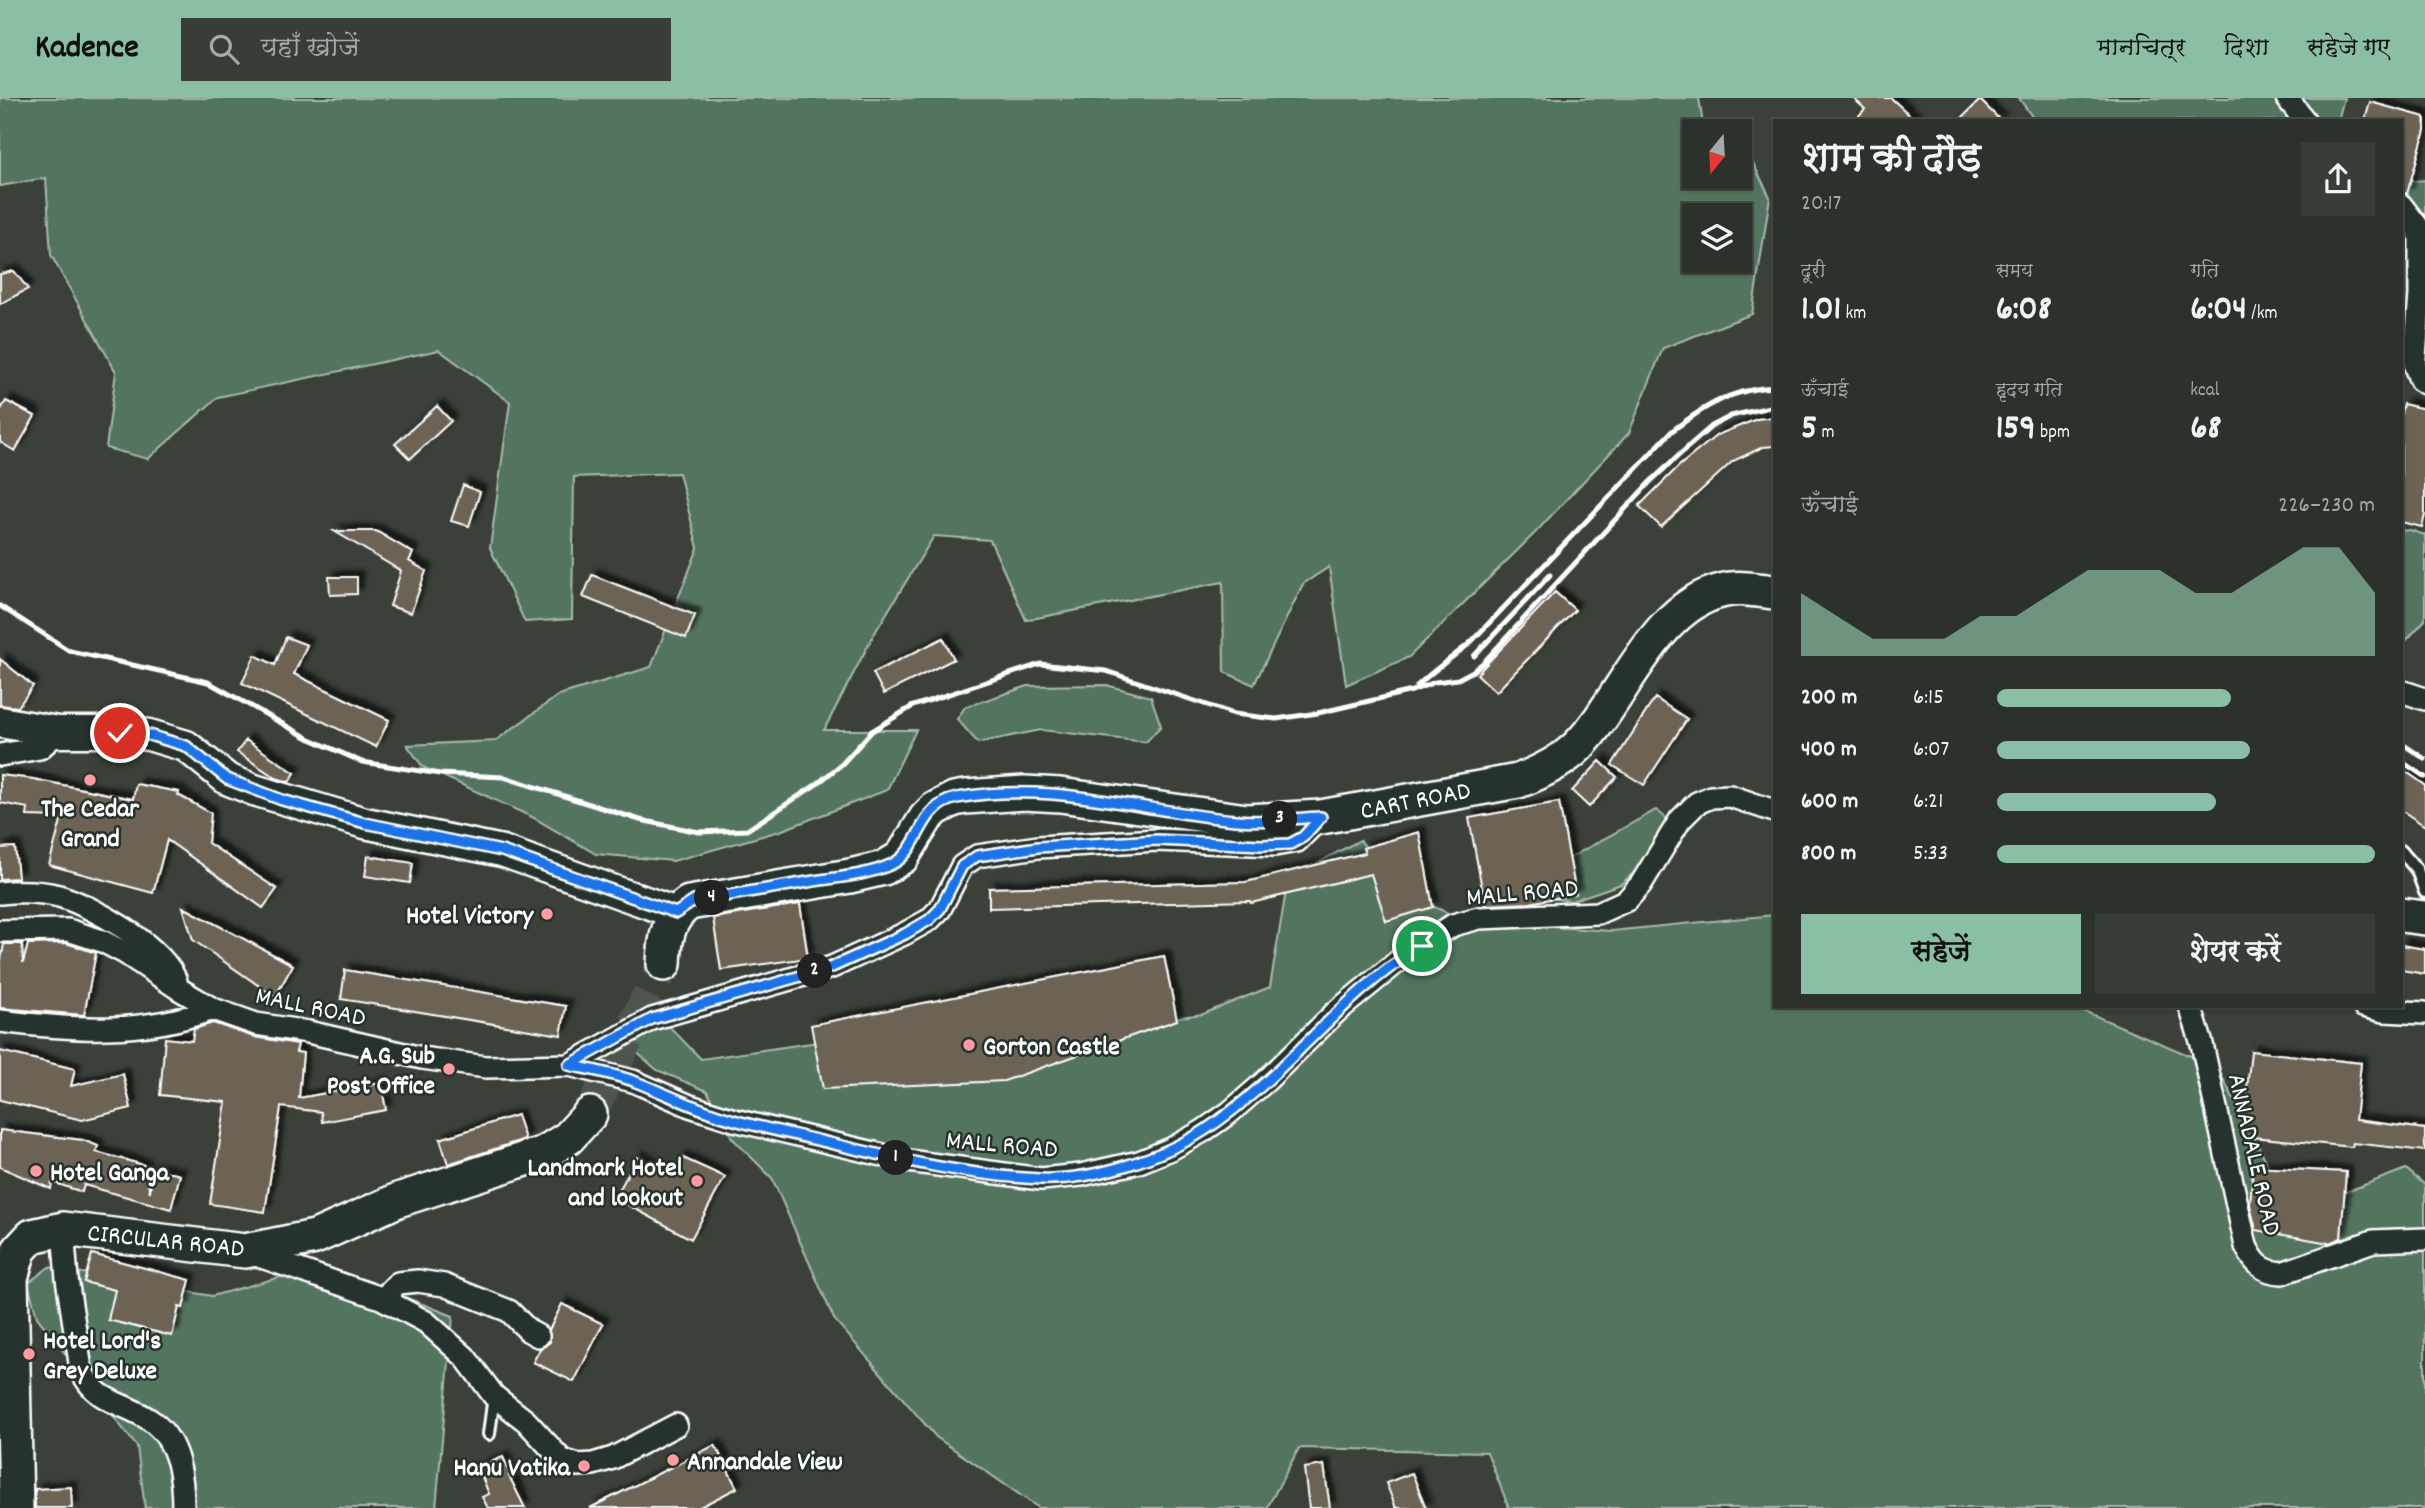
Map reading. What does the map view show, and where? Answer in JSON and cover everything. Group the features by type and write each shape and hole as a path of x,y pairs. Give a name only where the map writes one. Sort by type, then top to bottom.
{"main road":[{"name":"CART ROAD","path":"676,913 694,901 884,868 902,857 934,809 942,803 965,797 1060,794 1238,821 1321,817 1518,781 1540,772 1571,752 1587,736 1662,631 1680,613 1702,598 1724,590 1773,592"},
{"path":"0,722 58,732 149,735 186,746 227,779 254,790 365,823 502,851 676,913 666,935 664,964"},
{"path":"2403,915 2425,918"},
{"name":"CIRCULAR ROAD","path":"16,1508 11,1278 19,1250 32,1236 63,1229 245,1251 315,1237 398,1200 544,1153 568,1138 590,1114"}],"street":[{"path":"2287,98 2303,119"},
{"path":"2403,207 2412,217 2420,239 2420,295 2415,366 2423,381"},
{"path":"1724,590 1773,601"},
{"path":"2403,692 2425,699"},
{"path":"0,755 40,748 58,732"},
{"name":"MALL ROAD","path":"0,931 68,930 102,941 213,1009 256,1024 308,1032 422,1058 486,1067 569,1065 633,1081 690,1106 734,1120 908,1161 1041,1180 1081,1175 1139,1162 1171,1149 1212,1125 1276,1072 1336,1012 1402,958 1453,925 1479,918 1598,914 1627,900 1641,884 1680,820 1697,803 1711,797 1730,796 1773,811"},
{"path":"569,1065 652,1019 832,967 905,934 929,920 940,909 962,866 977,856 1038,847 1157,840 1290,844 1303,837 1321,817"},
{"path":"0,893 30,891 59,896 84,905 140,940 173,974 179,989"},
{"name":"ANNADALE ROAD","path":"2191,1008 2203,1044 2246,1246 2258,1266 2270,1272 2282,1273 2373,1241 2425,1238"},
{"path":"2371,1008 2425,1013"},
{"path":"0,1020 89,1029 136,1028 196,1016 213,1009"},
{"path":"63,1229 67,1279 81,1369 86,1381 95,1392 153,1422 165,1435 177,1456 183,1508"},
{"path":"245,1251 391,1303 426,1322 465,1357 494,1396 526,1421 562,1460 579,1465 593,1464 612,1458 676,1425"},
{"path":"391,1303 390,1292 398,1283 418,1281 444,1285 509,1311 538,1336"}],"lane":[{"path":"2403,853 2417,870 2425,892"},
{"path":"489,1434 494,1396"}],"green space":[{"path":"0,98 1699,98 1702,119 1682,119 1682,189 1752,189 1752,161 1770,197 1752,314 1663,348 1629,433 1534,534 1409,657 1346,685 1329,567 1303,584 1254,685 1224,672 1223,582 1026,620 990,540 934,536 874,634 824,730 916,730 887,790 780,831 673,861 596,854 532,817 423,767 407,745 495,741 559,695 651,667 698,548 679,473 574,477 572,619 525,622 490,548 510,402 439,350 218,397 148,459 106,448 116,372 51,255 46,178 0,186"},
{"path":"2019,98 2344,98 2339,119 2034,119"},
{"path":"2425,180 2425,325 2403,344 2403,182"},
{"path":"2403,531 2425,535 2425,620 2404,643 2403,642"},
{"path":"1106,685 1151,697 1161,726 1146,742 1041,730 978,743 957,719 965,707 1028,686"},
{"path":"1656,810 1665,817 1669,841 1621,884 1571,901 1522,894 1564,861"},
{"path":"1360,840 1402,892 1465,921 1611,931 1773,915 1773,1008 2077,1008 2217,1067 2293,1212 2406,1169 2425,1185 2425,1508 1509,1508 1487,1452 1299,1448 1267,1508 1039,1508 936,1437 834,1319 772,1178 732,1138 707,1091 657,1070 629,1046 666,1023 701,1059 832,1040 1050,1034 1203,1014 1270,987 1288,879"},
{"path":"323,1265 453,1316 436,1508 145,1508 137,1447 37,1317 28,1283 49,1267 212,1296"}],"building":[{"path":"1853,98 1891,98 1914,119 1856,119 1865,109"},
{"path":"1980,100 1999,119 1961,119"},
{"path":"2370,102 2425,117 2425,130 2407,194 2403,193 2403,119 2366,119"},
{"path":"14,271 28,289 0,304 0,274"},
{"path":"6,401 35,416 15,451 0,442 0,411"},
{"path":"2403,404 2425,409 2425,515 2422,527 2403,522"},
{"path":"437,406 451,421 410,459 395,444"},
{"path":"1773,417 1773,446 1763,447 1733,461 1661,527 1639,506 1679,466 1717,435 1757,419"},
{"path":"463,485 480,492 469,526 451,521"},
{"path":"334,531 376,531 413,553 409,561 426,571 411,613 390,606 401,571"},
{"path":"592,575 695,615 686,638 583,597"},
{"path":"329,577 357,577 357,594 330,595"},
{"path":"1555,592 1575,610 1496,692 1477,674"},
{"path":"286,637 307,645 294,674 389,720 376,747 242,683 255,655 275,665"},
{"path":"943,638 954,659 884,694 873,673"},
{"path":"0,659 33,686 18,707 0,705"},
{"path":"1655,698 1687,719 1644,785 1612,765"},
{"path":"246,740 295,773 289,782 276,778 237,752"},
{"path":"1600,761 1617,777 1589,807 1572,791"},
{"path":"2403,769 2425,785 2425,826 2403,811"},
{"path":"0,775 133,799 136,784 179,792 178,795 211,813 208,843 277,889 263,908 167,840 153,893 49,865 62,817 27,816 28,808 0,803"},
{"path":"1559,802 1576,894 1530,903 1485,905 1469,818"},
{"path":"1419,832 1433,907 1386,921 1371,874 1251,903 989,908 989,888 1246,882 1365,853 1363,848"},
{"path":"15,847 18,878 0,879 0,848"},
{"path":"368,856 413,863 410,883 365,876"},
{"path":"800,904 808,958 721,970 713,918"},
{"path":"183,907 293,965 275,997 193,940"},
{"path":"66,943 96,953 84,1015 0,1008 0,965 4,944 22,944 23,963 28,944"},
{"path":"2403,945 2425,949 2425,974 2403,970"},
{"path":"1164,956 1177,1020 1004,1081 823,1089 811,1025"},
{"path":"345,970 566,1006 561,1035 341,999"},
{"path":"213,1023 254,1037 298,1044 296,1052 303,1053 299,1098 381,1083 386,1110 322,1122 321,1112 281,1107 265,1212 210,1204 226,1102 160,1095 165,1038 192,1041 194,1029"},
{"path":"0,1051 75,1069 71,1086 123,1074 131,1108 82,1120 0,1100"},
{"path":"2251,1051 2361,1063 2355,1120 2425,1129 2425,1151 2242,1136"},
{"path":"517,1115 525,1139 448,1164 440,1139"},
{"path":"0,1130 83,1140 98,1146 96,1152 144,1165 150,1192 152,1168 180,1175 171,1209 84,1185 82,1192 52,1182 51,1189 0,1167"},
{"path":"637,1157 672,1175 681,1157 725,1177 691,1239 615,1198"},
{"path":"2253,1167 2346,1172 2341,1238 2329,1243 2256,1230 2250,1205"},
{"path":"92,1254 190,1280 183,1308 179,1307 172,1336 108,1320 115,1290 84,1282"},
{"path":"562,1304 603,1324 574,1382 533,1362 540,1349 550,1342 549,1330"},
{"path":"715,1445 737,1488 698,1508 590,1508"},
{"path":"503,1457 525,1508 488,1508 482,1497 489,1494 478,1467"},
{"path":"1324,1465 1330,1508 1309,1508 1304,1468"},
{"path":"1412,1473 1426,1508 1396,1508 1386,1483"},
{"path":"71,1487 72,1508 35,1508 35,1489"}],"tunnel":[{"path":"590,1114 664,964"}],"railway":[{"path":"1417,686 1470,643 1672,431 1719,400 1745,391 1773,387"},
{"path":"0,606 70,651 208,682 308,738 362,762 440,774 504,777 640,820 699,832 747,830 817,784 842,764 872,731 913,706 1040,664 1106,671 1234,714 1276,719 1318,713 1412,691 1435,682 1458,679 1484,662 1650,482 1712,426 1731,416 1773,406"},
{"path":"1474,656 1550,575"},
{"path":"2403,744 2425,759"},
{"path":"2403,762 2425,777"}],"place":[{"name":"The Cedar Grand","path":"90,780"},
{"name":"Hotel Victory","path":"547,914"},
{"name":"Gorton Castle","path":"969,1045"},
{"name":"A.G. Sub Post Office","path":"449,1069"},
{"name":"Hotel Ganga","path":"36,1171"},
{"name":"Landmark Hotel and lookout","path":"697,1181"},
{"name":"Hotel Lord's Grey Deluxe","path":"29,1354"},
{"name":"Annandale View","path":"673,1460"},
{"name":"Hanu Vatika","path":"584,1466"}],"route":[{"path":"120,733 149,735 186,746 227,779 282,800 408,833 502,851 676,913 694,901 884,868 902,857 934,809 942,803 965,797 1060,794 1238,821 1321,817 1303,837 1290,844 1157,840 985,853 966,861 940,909 929,920 905,934 832,967 652,1019 569,1065 633,1081 690,1106 734,1120 908,1161 1041,1180 1081,1175 1139,1162 1171,1149 1229,1113 1301,1048 1336,1012 1402,958 1422,946"}]}
